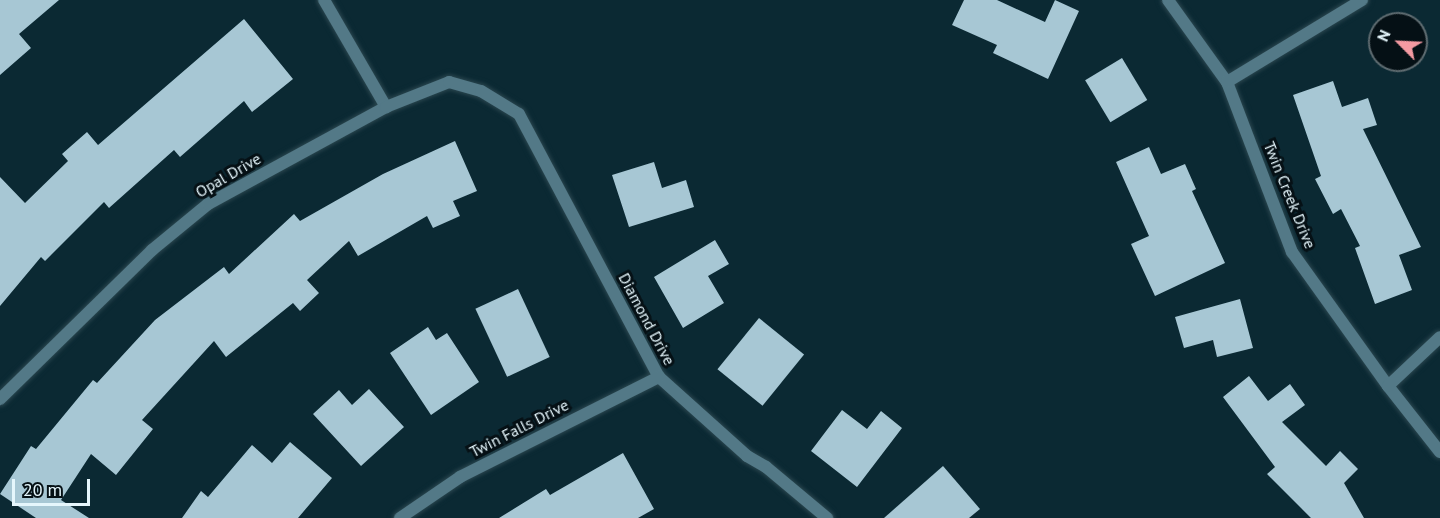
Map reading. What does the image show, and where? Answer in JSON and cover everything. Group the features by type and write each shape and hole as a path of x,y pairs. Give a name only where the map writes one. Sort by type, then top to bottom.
{"street":[{"path":"324,0 386,106"},
{"name":"Twin Creek Drive","path":"1168,0 1227,82 1292,252 1388,386 1440,452"},
{"path":"1227,82 1362,0"},
{"name":"Opal Drive","path":"0,399 152,250 208,204 386,106 449,82 481,91 519,114"},
{"name":"Diamond Drive","path":"519,114 659,377 747,456 827,518"},
{"path":"1388,386 1440,337"},
{"name":"Twin Falls Drive","path":"400,518 460,477 659,377"}],"building":[{"path":"0,0 59,0 19,34 31,48 0,75"},
{"path":"964,0 997,0 1045,22 1055,0 1079,11 1048,79 993,53 997,45 952,25"},
{"path":"244,19 293,79 252,112 244,101 180,157 174,150 109,208 104,202 45,261 41,257 0,306 0,177 25,203 68,161 62,154 87,132 98,145"},
{"path":"1122,58 1147,100 1110,122 1085,80"},
{"path":"1333,81 1342,107 1368,98 1377,125 1363,129 1421,247 1399,255 1412,290 1375,304 1355,248 1360,246 1341,209 1333,214 1315,179 1321,176 1293,95"},
{"path":"455,141 477,191 453,201 460,216 433,228 427,216 358,256 349,241 307,280 319,293 300,311 293,303 226,357 214,341 142,420 153,429 116,475 91,454 61,500 89,518 36,518 0,494 31,446 36,449 93,380 97,383 155,320 224,267 229,274 294,214 300,221 383,174"},
{"path":"1149,147 1161,174 1185,164 1196,189 1192,191 1225,263 1155,296 1131,244 1149,236 1116,162"},
{"path":"654,162 662,188 686,180 694,207 629,227 612,175"},
{"path":"715,240 729,264 708,276 724,303 683,328 654,277"},
{"path":"518,289 550,357 507,377 475,309"},
{"path":"1240,299 1253,348 1217,357 1213,340 1184,348 1175,317"},
{"path":"759,318 804,355 763,406 717,369"},
{"path":"428,327 436,340 447,333 479,382 431,415 390,353"},
{"path":"1249,376 1268,401 1290,384 1305,405 1282,422 1326,466 1340,451 1358,469 1344,483 1364,518 1311,518 1267,474 1275,467 1223,397"},
{"path":"369,389 404,427 361,466 313,414 339,390 352,405"},
{"path":"842,410 867,429 881,411 902,428 857,487 811,451"},
{"path":"290,442 332,478 298,518 182,518 201,491 208,497 252,445 272,463"},
{"path":"623,453 654,509 638,518 499,518 546,489 550,495"},
{"path":"943,466 980,509 969,518 884,518"}]}
